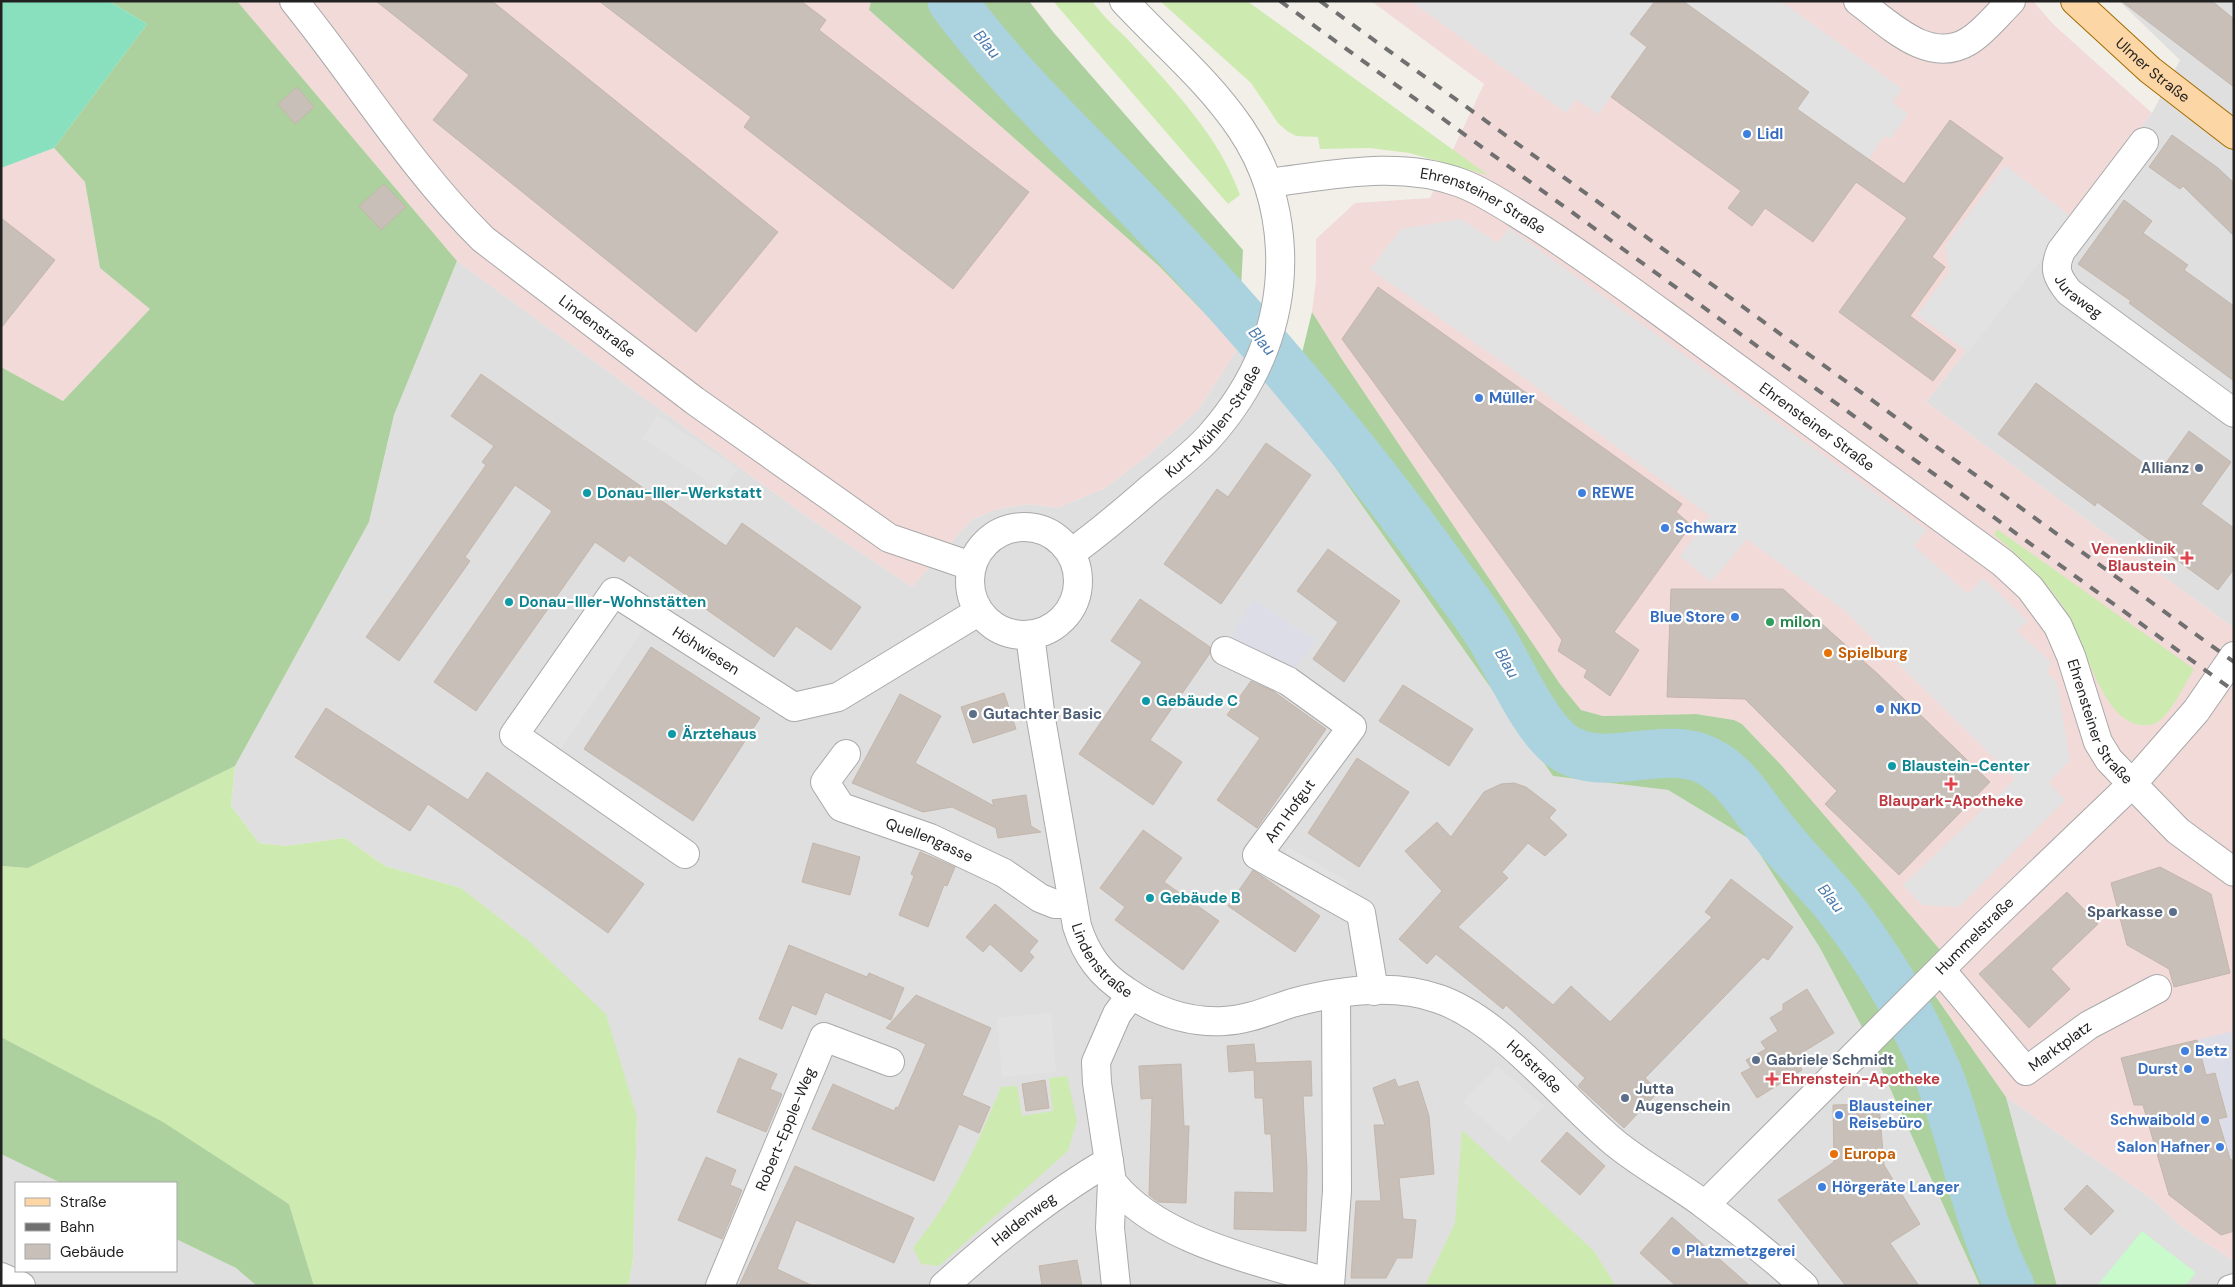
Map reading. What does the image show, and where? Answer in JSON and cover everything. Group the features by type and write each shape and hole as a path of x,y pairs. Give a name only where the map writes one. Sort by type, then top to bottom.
{"main road":[{"name":"Ulmer Straße","path":"2076,1 2150,70 2234,135"}],"street":[{"name":"Lindenstraße","path":"294,1 416,162 459,215 483,239 695,401 889,538 971,566"},
{"name":"Kurt-Mühlen-Straße","path":"1071,553 1176,468 1209,436 1240,398 1264,351 1273,324 1281,274 1278,222 1269,183 1242,130 1223,105 1124,1"},
{"path":"1858,1 1916,42 1930,48 1941,49 1969,41 2011,1"},
{"name":"Juraweg","path":"2144,142 2061,251 2056,263 2057,277 2069,292 2234,413"},
{"name":"Ehrensteiner Straße","path":"1269,183 1364,170 1415,172 1460,183 1483,192 1548,232 2003,563 2030,588 2058,626 2071,656 2098,742 2109,760 2178,831 2234,872"},
{"path":"1026,526 1043,530 1059,539 1071,553 1078,570 1078,588 1073,605 1062,620 1047,631 1030,635 1010,634 992,626 978,612 971,597 969,582 971,566 979,549 992,537 1008,528 1026,526"},
{"name":"Höhwiesen","path":"685,854 514,735 614,592 794,707 838,696 978,612"},
{"name":"Lindenstraße","path":"1030,635 1072,904 1081,940 1089,956 1102,973 1131,995 1117,1014 1096,1062 1097,1083 1110,1172 1110,1228 1116,1286"},
{"name":"Am Hofgut","path":"1225,652 1288,681 1352,727 1257,855 1361,912 1374,991"},
{"name":"Hummelstraße","path":"1705,1205 1986,924 2132,784 2196,710 2234,656"},
{"name":"Quellengasse","path":"846,754 825,782 841,807 930,838 1004,873 1040,898 1055,904 1072,904"},
{"name":"Marktplatz","path":"1933,979 2026,1071 2089,1026 2157,989"},
{"name":"Hofstraße","path":"1131,995 1161,1012 1191,1020 1225,1022 1250,1017 1292,1003 1336,994 1374,991 1406,992 1439,998 1464,1011 1496,1033 1615,1144 1705,1205 1804,1286"},
{"path":"1110,1172 1123,1197 1143,1212 1173,1229 1211,1245 1330,1284 1337,1192 1336,994"},
{"name":"Robert-Epple-Weg","path":"720,1286 824,1037 890,1062"},
{"name":"Haldenweg","path":"944,1286 994,1241 1067,1185 1110,1172"},
{"path":"1,1277 21,1286"},
{"path":"2228,1286 2234,1284"}],"shaded area":[{"path":"237,1 871,1 869,10 1160,267 1238,348 1198,410 1147,456 1105,488 1057,508 1030,504 997,509 971,520 912,587 802,513 457,261"},
{"path":"1371,1 2033,1 2054,25 2152,113 1926,402 2234,628 2234,1261 2182,1227 2152,1199 2006,1097 1920,973 1942,952 1742,724 1734,720 1696,714 1603,716 1581,710 1560,684 1312,312 1316,280 1316,239 1355,203 1430,198 1484,84"},
{"path":"1655,1 1631,34 1647,47 1598,114 1576,99 1566,113 1412,2"},
{"path":"1683,1 1781,1 1902,89 1892,102 1908,114 1890,139 1884,136 1868,160 1797,109"},
{"path":"2119,1 2234,1 2234,628 1926,402 2152,113 2180,60"},
{"path":"54,148 85,182 100,268 151,309 63,401 1,367 1,168"},
{"path":"2005,165 2074,219 1968,352 1917,315 1950,271 1945,246"},
{"path":"1461,219 1498,243 1509,228 1927,530 1914,546 1968,594 1983,578 2028,621 2017,631 2052,663 2046,672 2057,682 2070,760 2049,782 2065,800 1959,907 1922,905 1903,885 2015,779 1845,611 1747,539 1711,582 1680,556 1710,516 1512,369 1370,269 1401,229"},
{"path":"457,261 802,513 912,587 971,520 997,509 1030,504 1057,508 1105,488 1147,456 1198,410 1238,348 1284,395 1553,776 1668,790 1751,840 1820,948 1864,1031 1980,1286 628,1286 633,1260 637,1117 461,888 385,866 345,838 285,846 259,843 231,806 235,766 369,522 394,415"},
{"path":"658,415 738,469 722,492 642,438"},
{"path":"1253,599 1315,640 1288,681 1225,648"},
{"path":"607,602 644,628 559,752 521,726"},
{"path":"1288,847 1349,882 1340,898 1279,863"},
{"path":"1051,1013 1056,1072 1002,1077 997,1018"},
{"path":"2234,1031 2234,1161 2230,1159 2218,1119 2227,1116 2215,1073 2206,1075 2197,1040"},
{"path":"1497,1066 1544,1106 1509,1142 1463,1102"},
{"path":"2006,1097 2152,1199 2182,1227 2234,1261 2234,1286 2057,1286"},
{"path":"1,1154 59,1182 15,1182 15,1272 178,1272 178,1240 236,1268 257,1286 1,1286"}],"green space":[{"path":"1,1 109,1 147,24 54,148 1,168"},
{"path":"109,1 237,1 457,261 394,415 369,522 235,766 28,868 1,866 1,367 63,401 150,309 100,268 85,182 54,148 147,24"},
{"path":"871,1 1029,1 1054,33 1243,250 1238,348 1160,267 869,10"},
{"path":"1053,1 1092,1 1163,78 1193,114 1220,153 1240,195 1228,204"},
{"path":"1160,1 1247,1 1488,175 1409,153 1370,148 1320,149 1318,137 1296,136 1278,123 1251,83"},
{"path":"1312,312 1560,684 1581,710 1603,716 1696,714 1734,720 1742,724 1781,765 1942,952 1920,974 2006,1097 2057,1286 1980,1286 1864,1031 1820,948 1751,840 1668,790 1553,776 1284,395 1301,357"},
{"path":"1997,529 2194,669 2165,716 2154,724 2137,724 2123,717 2110,703 2091,667 2069,616 2035,572 1994,535"},
{"path":"235,766 231,806 259,843 285,846 345,838 385,866 461,888 530,942 606,1014 637,1117 633,1260 628,1286 314,1286 289,1204 162,1122 1,1037 1,866 28,868"},
{"path":"1,1037 163,1122 289,1204 314,1286 257,1286 236,1268 178,1240 178,1182 59,1182 1,1154"},
{"path":"1067,1076 1077,1121 1068,1151 939,1266 921,1264 913,1248 928,1229 953,1190 983,1130 1001,1087 1017,1086 1022,1116 1053,1111 1049,1078"},
{"path":"1462,1130 1594,1251 1616,1286 1425,1286 1455,1223"},
{"path":"2142,1231 2196,1273 2185,1286 2097,1286"}],"building":[{"path":"376,1 492,1 778,232 696,332 433,120 469,75"},
{"path":"599,1 801,1 826,20 819,30 1029,192 953,289 744,127 751,117"},
{"name":"Lidl","path":"1655,1 1683,1 1809,92 1797,109 1904,184 1950,120 2003,158 1932,257 1945,267 1910,316 1956,350 1933,381 1839,312 1907,218 1856,182 1813,242 1765,208 1752,226 1728,208 1741,191 1611,97 1647,47 1630,34"},
{"path":"2121,1 2212,1 2234,19 2234,87"},
{"path":"297,87 314,107 295,124 278,104"},
{"path":"2172,135 2218,168 2234,183 2234,236 2183,186 2180,189 2149,167"},
{"path":"384,184 406,207 381,230 359,206"},
{"path":"2124,200 2152,221 2143,233 2188,265 2184,270 2234,306 2234,381 2129,303 2131,301 2078,264"},
{"path":"1,218 55,260 1,328"},
{"path":"1378,287 1682,504 1676,512 1691,525 1614,632 1639,650 1610,696 1584,677 1587,670 1558,651 1562,640 1342,339"},
{"name":"Donau-Iller-Werkstatt","path":"481,374 726,546 742,523 861,607 831,650 796,626 774,657 629,555 624,562 595,542 476,711 434,682 552,511 515,485 465,557 470,561 399,661 366,637 486,465 482,462 494,446 451,416"},
{"path":"2036,383 2158,474 2189,431 2231,462 2201,504 2234,528 2234,569 2218,590 2097,502 2095,506 1998,434"},
{"path":"1266,443 1311,475 1221,604 1164,564 1217,489 1228,497"},
{"path":"1328,549 1400,601 1344,682 1313,659 1338,622 1297,591"},
{"path":"1671,589 1783,589 1879,675 1990,782 1899,875 1825,804 1837,791 1745,699 1667,697"},
{"name":"Gebäude C","path":"1140,599 1210,647 1210,653 1150,740 1182,762 1153,805 1079,754 1142,662 1111,641"},
{"name":"Ärztehaus","path":"651,647 760,718 693,821 584,749"},
{"path":"1251,681 1273,691 1326,729 1257,828 1217,800 1260,738 1227,715"},
{"path":"1403,685 1473,729 1449,766 1379,721"},
{"path":"1004,693 1016,729 973,743 961,707"},
{"path":"900,694 941,716 915,763 994,806 992,800 1026,795 1031,826 1041,832 998,838 996,828 952,807 923,812 852,783"},
{"path":"326,708 468,800 487,772 644,884 608,933 428,804 410,831 295,757"},
{"path":"1357,758 1409,792 1359,867 1308,833"},
{"path":"1514,783 1526,787 1556,810 1549,818 1567,835 1545,856 1528,843 1502,872 1508,878 1458,927 1553,1005 1571,986 1610,1022 1712,917 1705,912 1731,879 1793,927 1768,960 1763,957 1645,1078 1659,1091 1624,1128 1578,1086 1585,1078 1506,1005 1503,1009 1436,954 1427,964 1399,939 1442,891 1405,851 1437,822 1451,837 1484,792 1501,784"},
{"name":"Gebäude B","path":"1143,830 1182,858 1164,882 1219,921 1183,970 1115,920 1125,907 1100,888"},
{"path":"813,843 860,857 850,895 802,882"},
{"path":"920,852 955,867 947,886 944,885 928,927 899,915 914,876 911,874"},
{"path":"2160,867 2211,894 2230,973 2174,987 2169,969 2127,945 2111,883"},
{"path":"1253,870 1320,916 1295,952 1228,906"},
{"path":"2067,892 2098,924 2051,969 2070,989 2029,1028 1979,974"},
{"path":"995,904 1038,941 1029,952 1034,957 1021,972 990,944 983,952 966,937"},
{"path":"789,945 867,977 869,973 904,988 891,1020 825,992 816,1015 792,1005 782,1029 759,1019"},
{"path":"1807,989 1834,1033 1795,1057 1802,1070 1757,1098 1741,1073 1751,1068 1746,1060 1766,1049 1761,1042 1778,1031 1770,1018 1783,1010 1783,1004"},
{"path":"916,995 991,1028 962,1095 990,1107 979,1133 959,1124 934,1181 812,1129 833,1084 894,1111 896,1107 898,1108 926,1044 886,1028"},
{"path":"2197,1040 2206,1075 2215,1073 2227,1117 2218,1119 2230,1159 2234,1161 2234,1231 2221,1235 2169,1195 2143,1105 2134,1105 2121,1058"},
{"path":"1254,1044 1256,1063 1311,1061 1312,1096 1303,1096 1307,1169 1306,1231 1234,1229 1235,1192 1274,1193 1271,1134 1265,1134 1263,1098 1255,1098 1254,1070 1229,1072 1227,1046"},
{"path":"739,1058 777,1074 770,1089 782,1094 766,1132 717,1112"},
{"path":"1181,1064 1184,1126 1189,1126 1186,1203 1158,1202 1149,1195 1152,1098 1141,1099 1139,1066"},
{"path":"1395,1079 1398,1087 1418,1081 1429,1116 1434,1174 1399,1178 1403,1219 1416,1220 1412,1258 1397,1258 1386,1278 1351,1278 1356,1201 1381,1201 1374,1125 1385,1125 1373,1088"},
{"path":"1045,1080 1049,1108 1026,1111 1022,1084"},
{"path":"1879,1104 1884,1165 1920,1224 1890,1243 1919,1286 1846,1286 1778,1200 1834,1162 1833,1105"},
{"path":"1567,1132 1605,1166 1580,1195 1541,1161"},
{"path":"706,1157 736,1170 730,1185 742,1190 722,1239 678,1220"},
{"path":"795,1166 914,1218 894,1263 796,1220 777,1269 813,1286 739,1286"},
{"path":"2087,1185 2114,1211 2091,1235 2064,1209"},
{"path":"1672,1217 1750,1286 1676,1286 1640,1253"},
{"path":"1077,1260 1082,1286 1042,1286 1039,1266"}],"waterway":[{"name":"Blau","path":"952,1 975,31 1025,88 1131,197 1235,310 1347,442 1477,615 1532,711 1552,737 1562,746 1577,754 1594,758 1664,753 1681,754 1698,757 1723,770 1742,790 1768,825 1840,908 1894,987 1917,1029 1937,1072 1956,1126 1988,1234 2010,1286"}],"railway":[{"path":"1280,1 2234,691"},
{"path":"1320,1 2234,662"}],"place":[{"name":"Lidl","path":"1747,134"},
{"name":"Müller","path":"1479,398"},
{"name":"Allianz","path":"2199,468"},
{"name":"Donau-Iller-Werkstatt","path":"587,493"},
{"name":"REWE","path":"1582,493"},
{"name":"Schwarz","path":"1665,528"},
{"name":"Venenklinik Blaustein","path":"2187,558"},
{"name":"Donau-Iller-Wohnstätten","path":"509,602"},
{"name":"Blue Store","path":"1735,617"},
{"name":"milon","path":"1770,622"},
{"name":"Spielburg","path":"1828,653"},
{"name":"Gebäude C","path":"1146,701"},
{"name":"NKD","path":"1880,709"},
{"name":"Gutachter Basic","path":"973,714"},
{"name":"Ärztehaus","path":"672,734"},
{"name":"Blaustein-Center","path":"1892,766"},
{"name":"Blaupark-Apotheke","path":"1951,784"},
{"name":"Gebäude B","path":"1150,898"},
{"name":"Sparkasse","path":"2173,912"},
{"name":"Betz","path":"2185,1051"},
{"name":"Gabriele Schmidt","path":"1756,1060"},
{"name":"Durst","path":"2188,1069"},
{"name":"Ehrenstein-Apotheke","path":"1772,1079"},
{"name":"Jutta Augenschein","path":"1625,1098"},
{"name":"Blausteiner Reisebüro","path":"1839,1115"},
{"name":"Schwaibold","path":"2205,1120"},
{"name":"Salon Hafner","path":"2220,1147"},
{"name":"Europa","path":"1834,1154"},
{"name":"Hörgeräte Langer","path":"1822,1187"},
{"name":"Platzmetzgerei","path":"1676,1251"}]}
